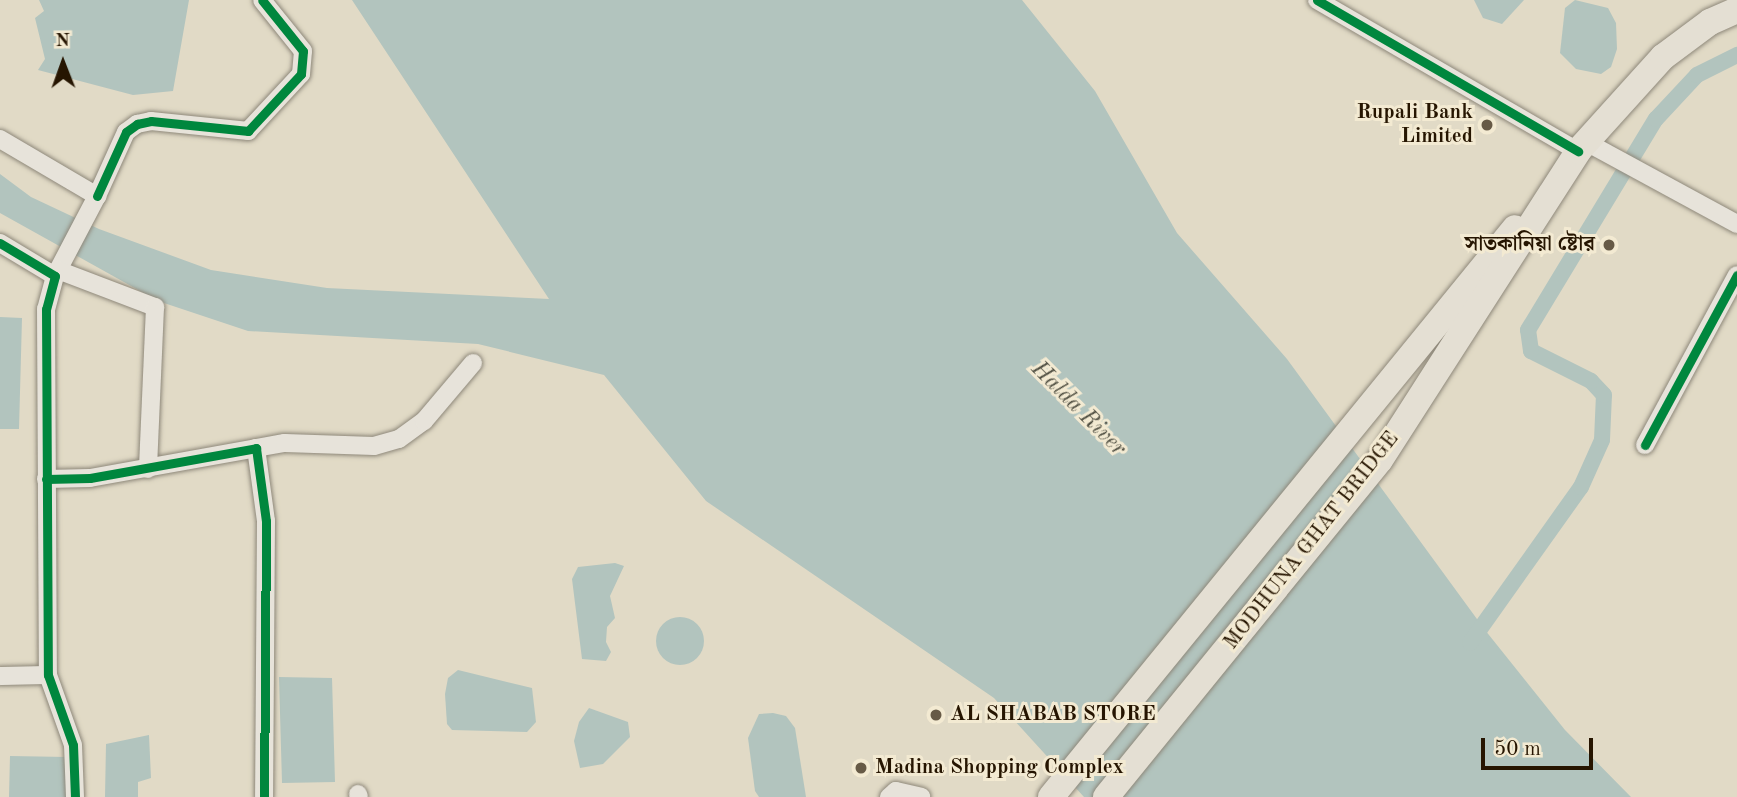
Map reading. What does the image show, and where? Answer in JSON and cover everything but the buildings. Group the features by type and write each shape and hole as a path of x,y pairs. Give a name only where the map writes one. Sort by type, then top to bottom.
{"main road":[{"path":"1577,153 1663,57 1710,22 1737,10"},
{"name":"MODHUNA GHAT BRIDGE","path":"1051,797 1422,337 1577,153"},
{"name":"MODHUNA GHAT BRIDGE","path":"1106,797 1380,460 1577,153"}],"street":[{"path":"75,797 73,746 48,675 46,309 59,268 97,196 126,132 137,124 151,121 248,131 301,74 303,51 262,0"},
{"path":"1318,0 1577,153 1737,224"},
{"path":"0,139 97,196"},
{"path":"0,243 155,307 148,469"},
{"path":"1645,445 1737,275"},
{"path":"46,479 148,469 285,443 374,446 399,439 424,421 473,363"},
{"path":"256,448 266,521 264,797"},
{"path":"0,676 48,675"},
{"path":"888,797 896,791 921,797"}],"water":[{"path":"39,0 189,0 173,91 133,95 38,70 45,59 35,18 44,11"},
{"name":"Halda River","path":"352,0 1022,0 1095,91 1177,233 1287,359 1485,630 1565,730 1631,797 1084,797 994,698 706,501 604,375 478,344 248,331 158,301 0,213 0,174 31,197 99,229 211,270 327,288 549,299"},
{"path":"1474,0 1524,0 1502,24 1483,18"},
{"path":"1575,0 1608,8 1616,23 1617,49 1611,67 1601,74 1576,69 1560,53 1565,8"},
{"path":"0,317 22,318 19,429 0,429"},
{"path":"615,563 624,566 610,596 615,618 607,627 606,642 611,652 606,661 582,659 572,579 578,567"},
{"path":"680,617 697,624 704,641 697,658 680,665 663,658 656,641 663,624"},
{"path":"458,670 532,688 536,722 527,732 452,730 447,724 445,694 448,678"},
{"path":"279,677 332,678 335,782 282,783"},
{"path":"589,708 628,722 630,737 603,764 580,768 574,741 579,722"},
{"path":"759,714 786,716 795,728 806,797 759,797 755,791 748,738"},
{"path":"149,735 151,778 138,782 138,797 105,797 106,744"},
{"path":"10,756 67,757 66,797 9,797"}],"waterway":[{"path":"1470,643 1581,487 1602,440 1604,395 1591,381 1531,351 1528,330 1656,119 1697,75 1737,55"}],"cycle path":[{"path":"97,196 126,132 137,124 151,121 248,131 301,74 303,51 262,0"},
{"path":"1317,0 1578,151"},
{"path":"0,243 55,276 46,309 48,675 73,745 75,797"},
{"path":"1645,445 1737,275"},
{"path":"46,479 90,478 256,448 266,521 264,797"}],"place":[{"name":"Rupali Bank Limited","path":"1487,125"},
{"name":"সাতকানিয়া ষ্টোর","path":"1609,245"},
{"name":"AL SHABAB STORE","path":"936,715"},
{"name":"Madina Shopping Complex","path":"861,768"}]}
